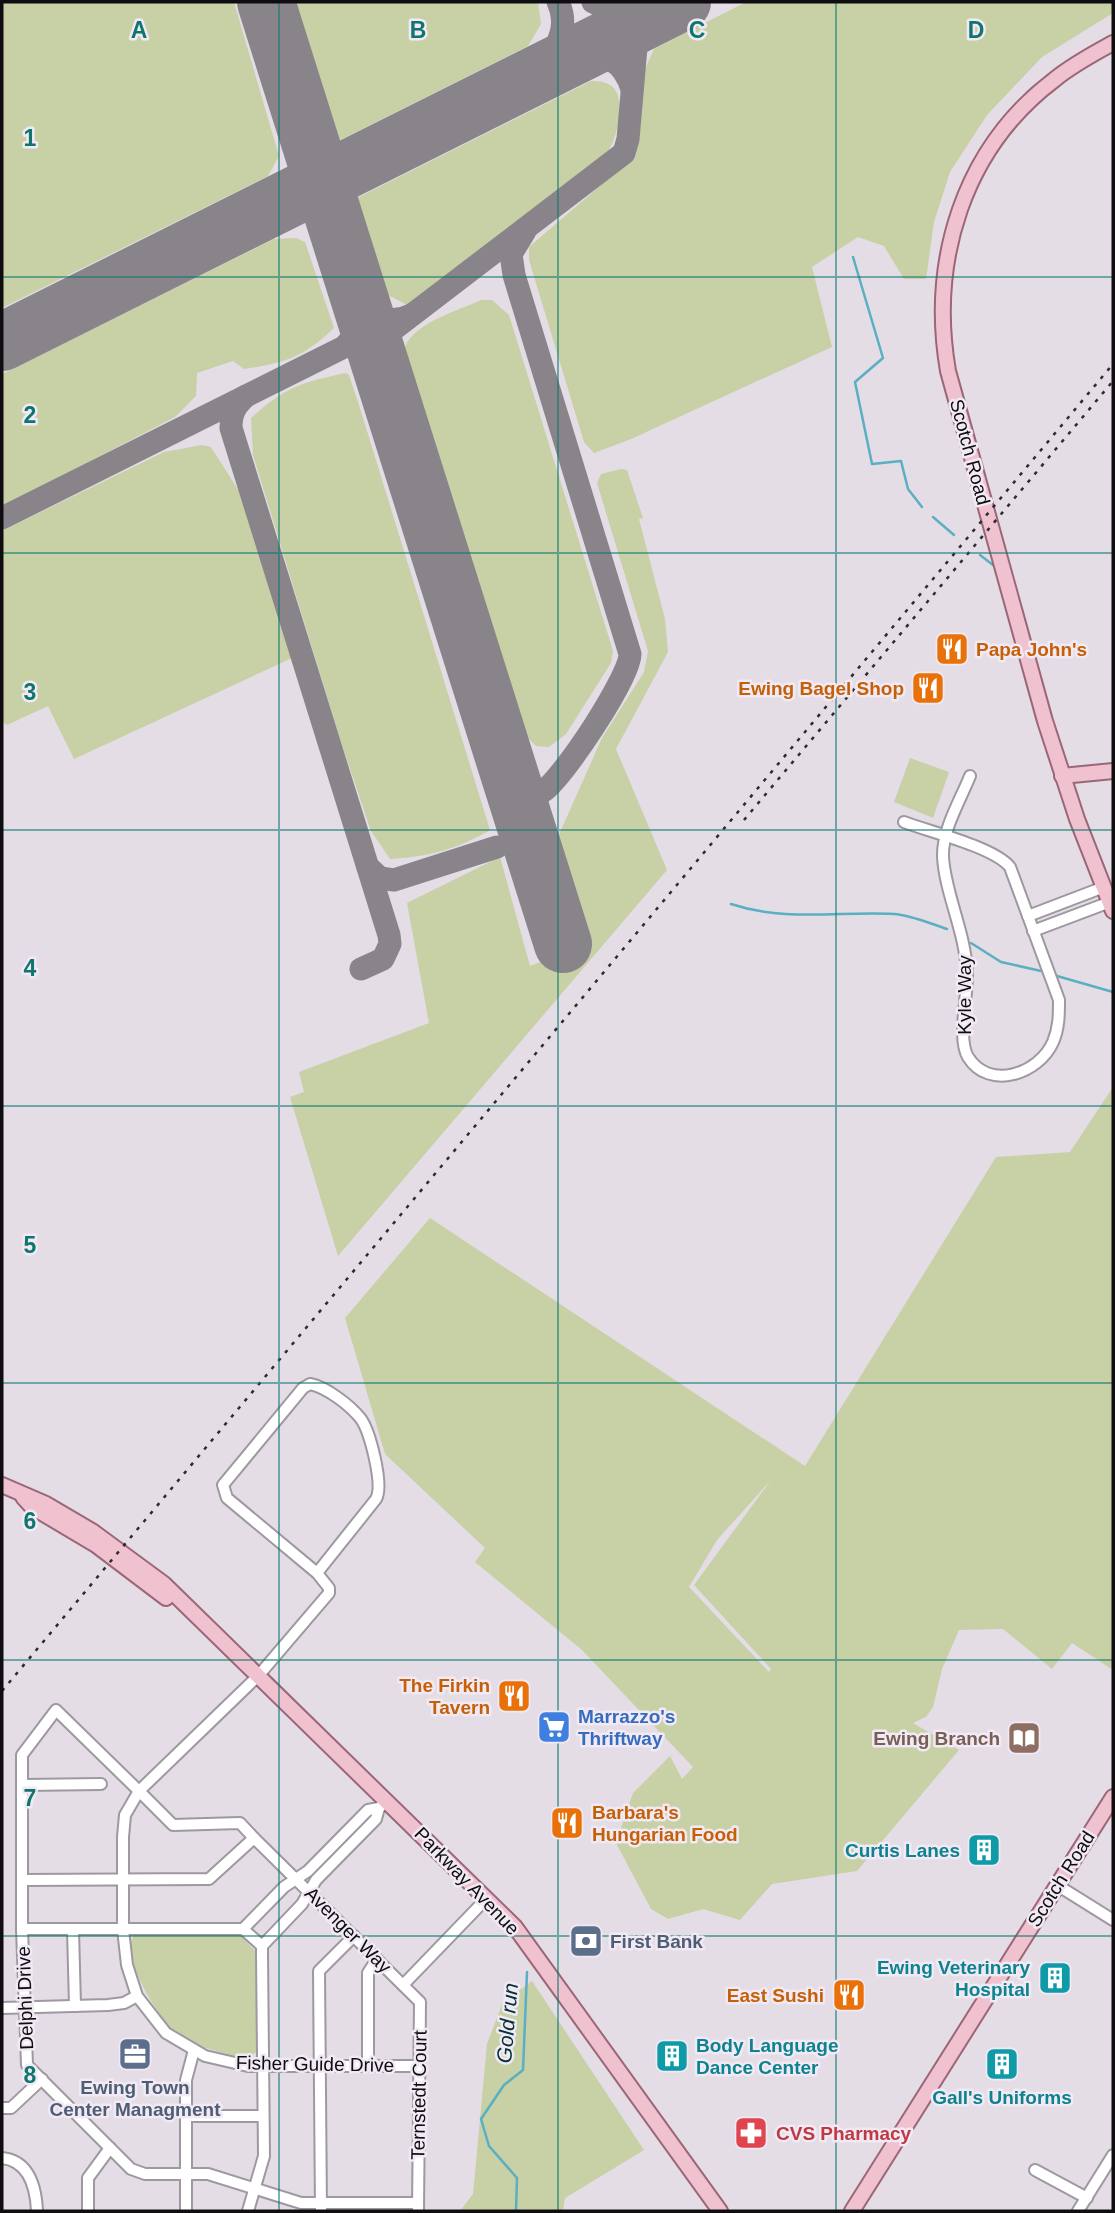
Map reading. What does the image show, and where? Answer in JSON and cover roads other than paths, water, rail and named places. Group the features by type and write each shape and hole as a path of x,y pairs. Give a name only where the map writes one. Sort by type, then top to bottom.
{"main road":[{"name":"Scotch Road","path":"1112,906 1062,776 948,371 942,296 955,222 986,153 1035,96 1075,65 1113,43"},
{"path":"1062,776 1113,771"},
{"name":"Parkway Avenue","path":"2,1485 22,1496 46,1504 115,1546 164,1584 259,1675 383,1804 515,1927 720,2211"},
{"name":"Scotch Road","path":"852,2211 1113,1797"}],"street":[{"name":"Kyle Way","path":"904,822 945,838 1003,859 1010,867 1059,1000 1059,1023 1052,1044 1037,1066 1010,1075 985,1074 974,1066 966,1053 967,974 963,935 943,858 945,838 970,776"},
{"path":"1028,916 1104,887"},
{"path":"1033,931 1112,906"},
{"path":"139,1791 259,1675 329,1593 329,1588 317,1573 227,1498 223,1485 303,1388 310,1384 326,1390 361,1419 381,1485 376,1499 317,1573"},
{"name":"Delphi Drive","path":"139,1791 56,1710 22,1755 22,1930 27,2064 131,2169 145,2174 208,2174 321,2208 418,2207"},
{"path":"24,1785 101,1784"},
{"name":"Avenger Way","path":"139,1791 173,1825 240,1823 402,1985 486,1899"},
{"name":"Fisher Guide Drive","path":"139,1791 125,1815 122,1880 127,1965 136,1996 166,2033 194,2050 226,2063 263,2066 419,2066"},
{"path":"243,1929 368,1810 383,1804"},
{"path":"248,2211 264,2156 262,1946 302,1904 316,1880 376,1819 383,1804"},
{"path":"23,1880 209,1879 254,1838"},
{"path":"1057,1885 1113,1920"},
{"path":"22,1930 243,1929 262,1946"},
{"path":"73,1930 75,2006"},
{"path":"321,2208 319,1971 354,1936"},
{"path":"369,2065 368,1973 377,1959"},
{"name":"Ternstedt Court","path":"402,1985 420,2002 418,2207"},
{"path":"2,2008 124,2003 136,1996"},
{"path":"186,2211 186,2080 194,2050"},
{"path":"2,2108 11,2108 42,2079"},
{"path":"186,2116 263,2116"},
{"path":"88,2211 88,2178 110,2148"},
{"path":"1079,2211 1113,2155"},
{"path":"2,2158 21,2166 35,2185 37,2211"},
{"path":"1035,2171 1087,2198"}],"waterway":[{"path":"853,257 883,358 855,382 872,464 901,461 908,489 922,507"},
{"path":"933,517 954,535"},
{"path":"980,555 993,565"},
{"path":"731,904 772,913 901,915 947,929"},
{"path":"971,943 1001,962 1041,971"},
{"path":"1057,976 1113,992"},
{"name":"Gold run","path":"516,2211 517,2178 489,2146 481,2119 504,2085 523,2070 527,1972"}],"railway":[{"path":"2,1691 1113,364"},
{"path":"744,820 1113,381"}],"place":[{"name":"Papa John's","path":"952,649"},
{"name":"Ewing Bagel Shop","path":"928,688"},
{"name":"The Firkin Tavern","path":"514,1696"},
{"name":"Marrazzo's Thriftway","path":"554,1727"},
{"name":"Ewing Branch","path":"1024,1738"},
{"name":"Barbara's Hungarian Food","path":"567,1823"},
{"name":"Curtis Lanes","path":"984,1850"},
{"name":"First Bank","path":"586,1941"},
{"name":"Ewing Veterinary Hospital","path":"1055,1978"},
{"name":"East Sushi","path":"849,1995"},
{"name":"Ewing Town Center Managment","path":"135,2054"},
{"name":"Body Language Dance Center","path":"672,2056"},
{"name":"Gall's Uniforms","path":"1002,2064"},
{"name":"CVS Pharmacy","path":"751,2133"}]}
